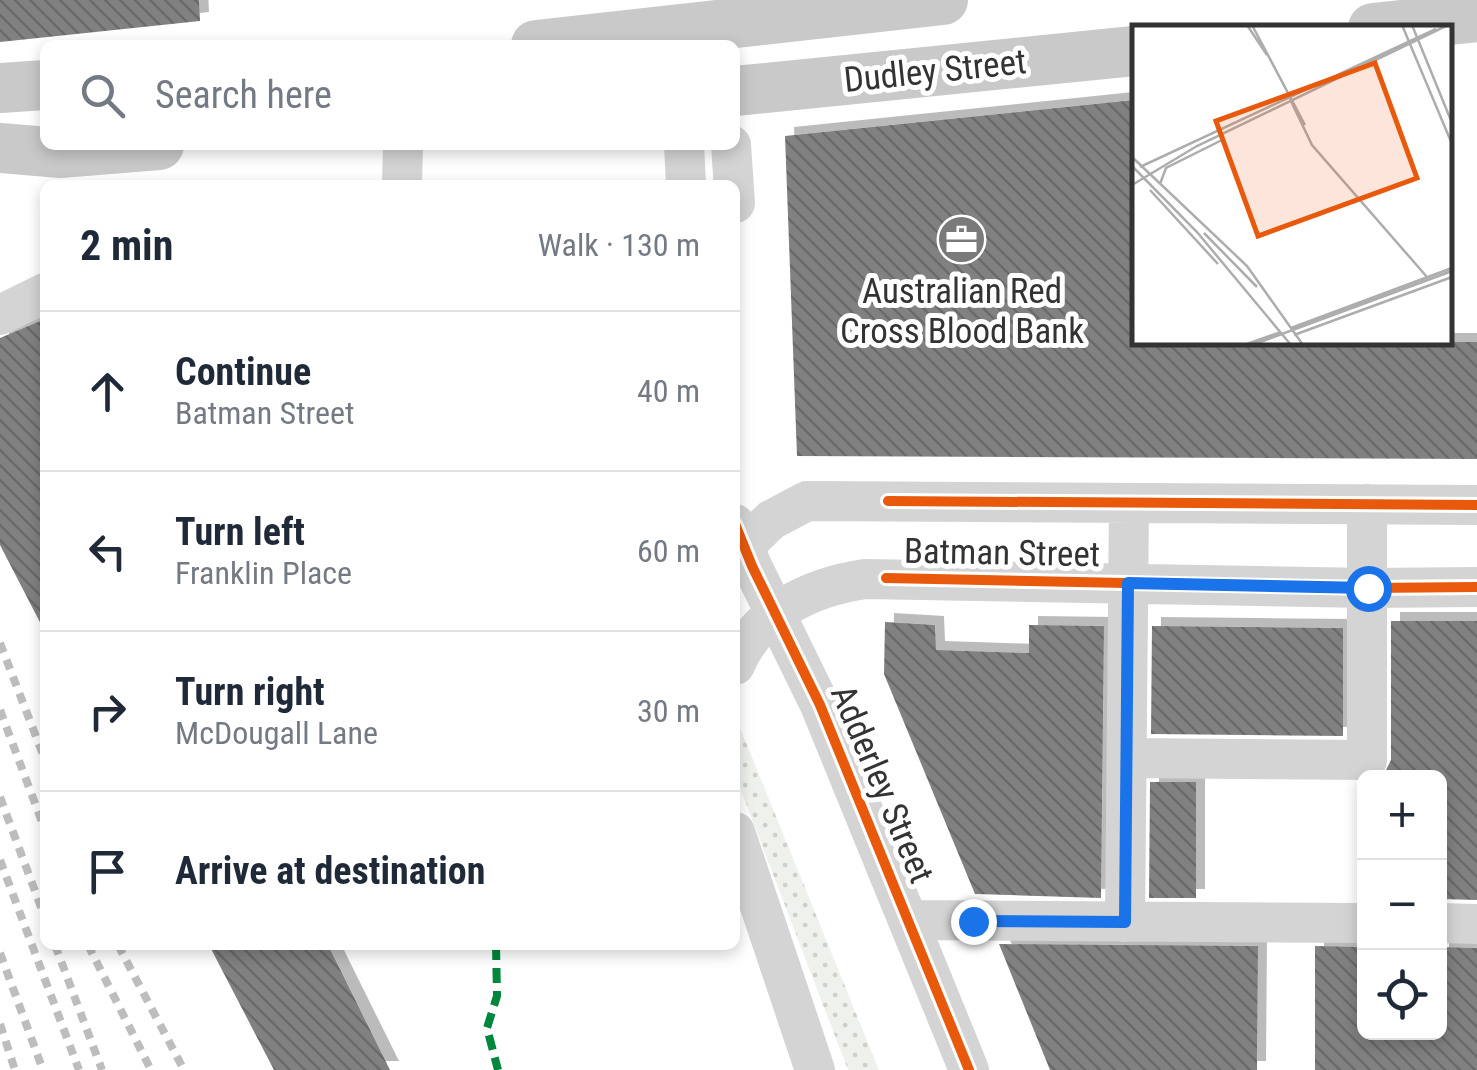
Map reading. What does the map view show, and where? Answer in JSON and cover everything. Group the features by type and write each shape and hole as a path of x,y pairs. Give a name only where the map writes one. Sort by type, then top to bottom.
{"main road":[{"name":"Dudley Street","path":"588,40 943,0"},
{"path":"1401,25 1477,17"},
{"name":"Dudley Street","path":"740,90 1132,51"},
{"path":"0,88 40,85"},
{"path":"0,148 60,153 97,150"},
{"path":"0,171 60,153"}],"street":[{"path":"402,180 403,150"},
{"path":"684,150 686,180"},
{"path":"731,150 733,180"},
{"path":"0,316 40,296"},
{"name":"Batman Street","path":"740,540 807,501 1477,504"},
{"path":"1125,922 1129,502"},
{"path":"1128,758 1368,760 1367,504"},
{"name":"Adderley Street","path":"740,545 820,705 969,1070"},
{"name":"Batman Street","path":"740,652 776,612 808,592 865,579 1477,587"},
{"path":"740,847 815,1070"},
{"path":"908,920 1357,923"},
{"path":"1447,923 1477,924"}],"shaded area":[{"path":"740,728 879,1070 848,1070 740,788"}],"building":[{"path":"0,0 199,0 200,21 0,42"},
{"name":"Australian Red Cross Blood Bank","path":"1132,100 1132,345 1477,342 1477,459 797,456 785,136"},
{"path":"40,321 40,622 0,545 0,338"},
{"path":"1391,621 1477,621 1477,900 1447,899 1447,770 1386,770 1391,760"},
{"path":"885,622 935,625 936,650 1029,653 1029,625 1104,626 1101,898 975,894 884,674"},
{"path":"1152,626 1343,628 1343,736 1151,734"},
{"path":"1150,782 1196,782 1196,898 1149,898"},
{"path":"999,944 1258,946 1257,1070 1050,1070"},
{"path":"1315,946 1357,947 1357,1040 1447,1040 1447,947 1477,948 1477,1070 1315,1070"},
{"path":"212,950 330,950 390,1070 274,1070"}],"railway":[{"path":"0,643 40,747"},
{"path":"0,710 40,817"},
{"path":"0,797 40,905"},
{"path":"0,860 79,1070"},
{"path":"57,950 102,1070"},
{"path":"91,950 151,1070"},
{"path":"121,950 184,1070"},
{"path":"0,953 43,1070"},
{"path":"0,1024 15,1070"}],"marked path":[{"path":"496,950 497,996 487,1028 498,1070"}],"cycle path":[{"path":"888,501 1477,505"},
{"path":"740,536 820,705 969,1070"},
{"path":"886,578 1477,587"}],"place":[{"name":"Australian Red Cross Blood Bank","path":"962,239"}],"route":[{"path":"973,921 1125,922 1128,583 1368,588"}]}
